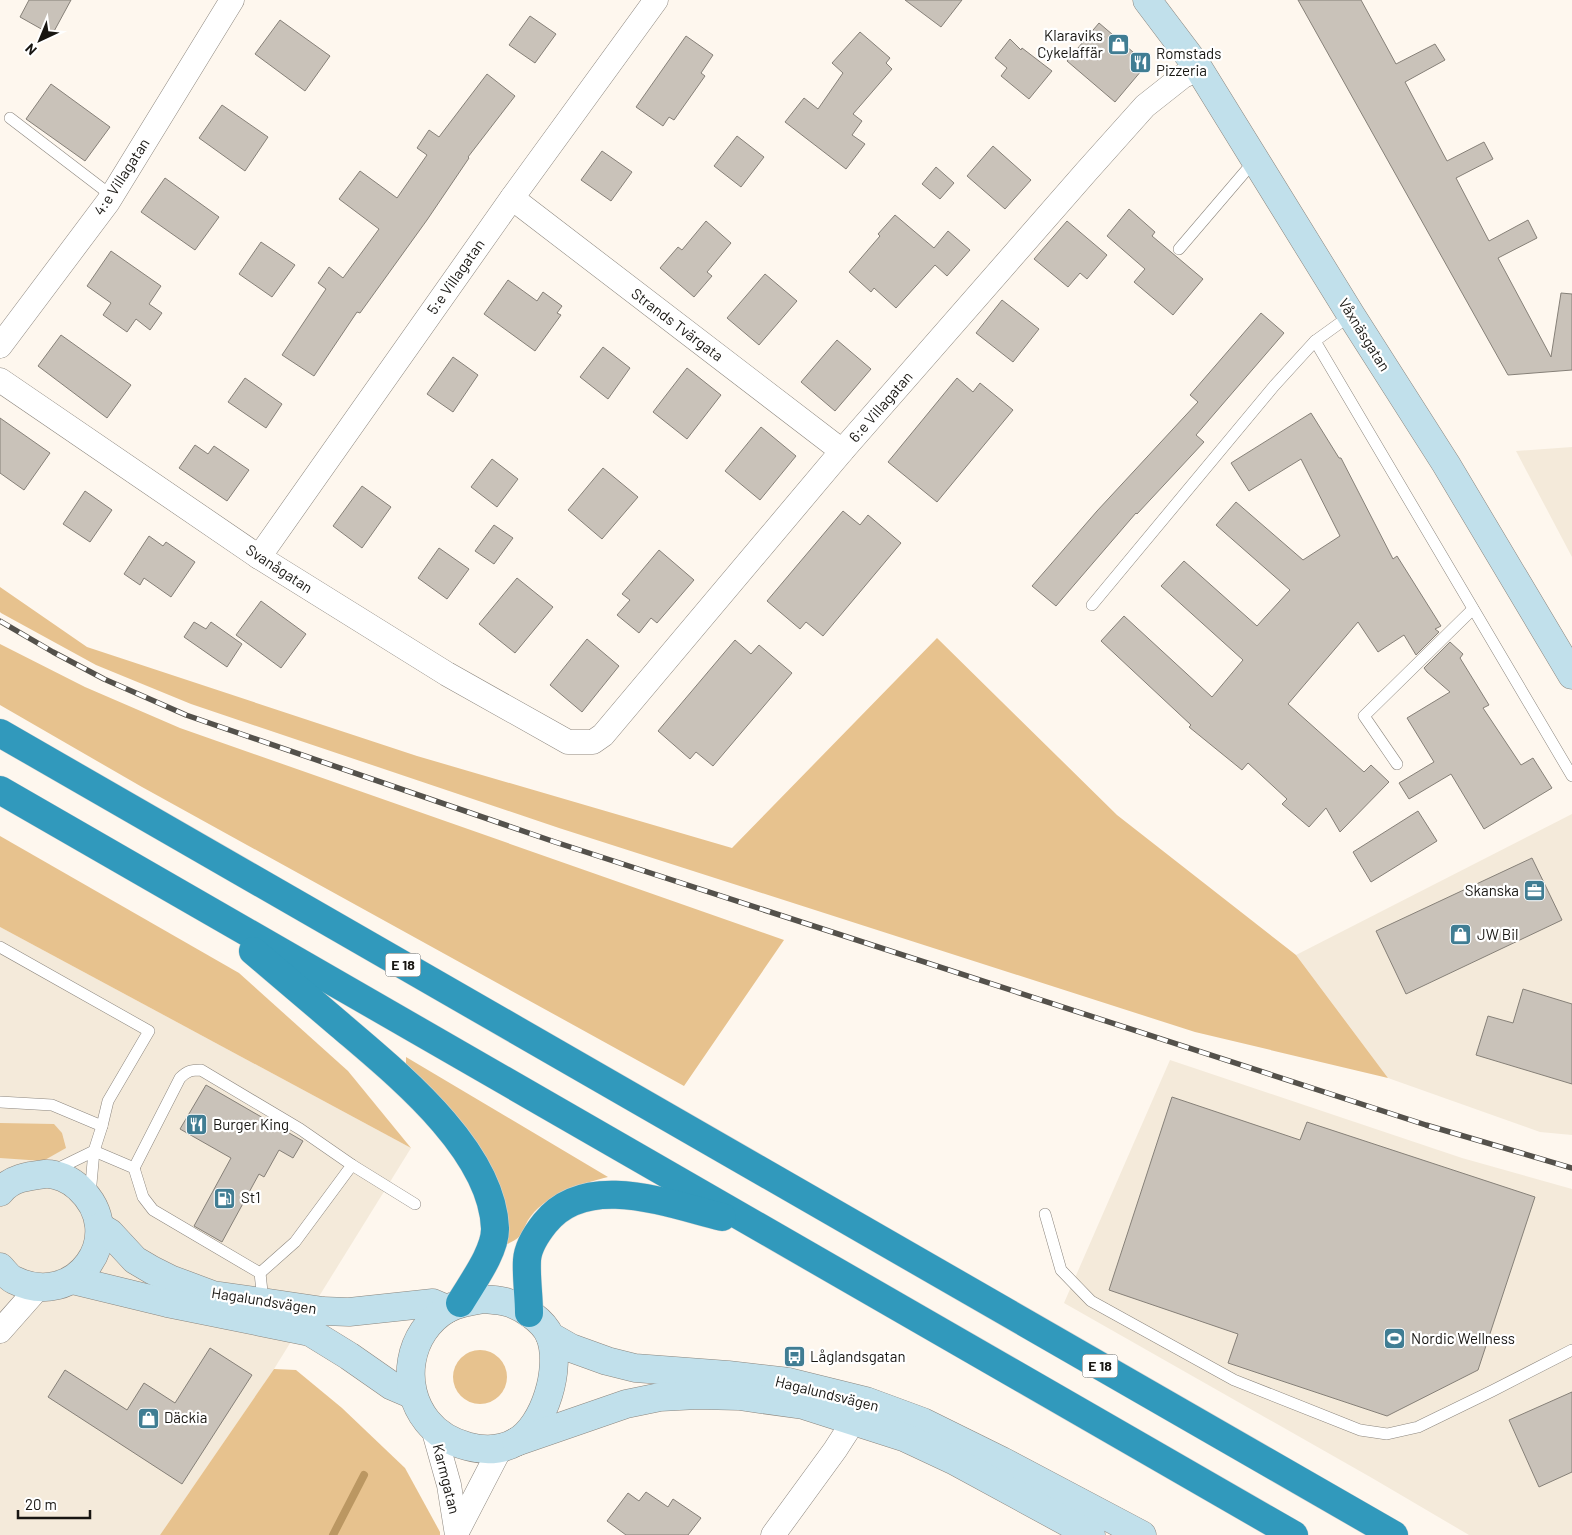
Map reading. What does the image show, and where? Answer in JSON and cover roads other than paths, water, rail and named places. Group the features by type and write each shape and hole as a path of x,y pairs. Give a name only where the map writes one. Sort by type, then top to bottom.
{"highway":[{"name":"E 18","path":"0,733 1394,1535"},
{"path":"0,790 1294,1535"},
{"path":"201,906 392,1069 456,1136 476,1166 492,1211 495,1230 486,1259 453,1306"},
{"path":"530,1314 527,1259 534,1236 548,1219 563,1206 583,1197 612,1193 645,1198 752,1224"}],"street":[{"name":"4:e Villagatan","path":"0,346 112,196 232,0"},
{"name":"5:e Villagatan","path":"259,557 512,198 656,0"},
{"name":"Våxnäsgatan","path":"1147,0 1199,68 1351,315 1446,464 1572,675"},
{"name":"6:e Villagatan","path":"568,742 593,742 603,735 842,451 1086,172 1146,106 1183,76 1199,68"},
{"name":"Strands Tvärgata","path":"512,198 842,451"},
{"name":"Svanågatan","path":"0,380 259,557 447,674 568,742"},
{"path":"0,1267 13,1280 38,1288 56,1287 72,1280 88,1266 98,1248 100,1227 97,1212 89,1197 72,1181 49,1173 7,1180"},
{"name":"Hagalundsvägen","path":"100,1227 110,1233 136,1260 170,1279 213,1294 323,1311 349,1312 433,1303 453,1306 484,1299 508,1302 530,1314 550,1336 571,1348 607,1361 635,1368 789,1382 860,1411 906,1438 1090,1535"},
{"name":"Hagalundsvägen","path":"72,1280 167,1303 310,1332 392,1386 413,1396"},
{"path":"0,1331 38,1288"},
{"name":"Hagalundsvägen","path":"453,1306 431,1322 419,1338 412,1356 410,1376 413,1396 421,1413 433,1428 453,1442 476,1449 509,1445 626,1404 660,1397 698,1395 739,1396 860,1411 922,1422 1002,1461 1142,1535"},
{"path":"509,1445 534,1424 546,1403 552,1382 553,1357 550,1336"},
{"path":"773,1535 835,1450 860,1411"},
{"name":"Karmgatan","path":"433,1428 449,1485 458,1532"},
{"name":"Karmgatan","path":"458,1532 509,1445"}],"lane":[{"path":"10,118 112,196"},
{"path":"1179,249 1256,160"},
{"path":"1092,605 1274,386 1315,341 1351,315"},
{"path":"1315,341 1572,776"},
{"path":"1396,764 1364,716 1473,609"},
{"path":"0,948 149,1031 108,1101 94,1151 89,1197"},
{"path":"260,1273 153,1210 143,1197 134,1168 180,1078 186,1072 201,1070 300,1128 352,1165 415,1204"},
{"path":"0,1102 52,1105 102,1126"},
{"path":"49,1173 94,1151 134,1168"},
{"path":"260,1273 295,1242 352,1165"},
{"path":"1044,1214 1061,1270 1091,1300 1234,1380 1360,1430 1388,1434 1418,1427 1492,1392 1572,1350"},
{"path":"260,1273 263,1303"}],"waterway":[{"path":"333,1535 364,1475"}],"railway":[{"path":"0,621 104,679 186,715 555,842 1426,1125 1572,1168"}],"place":[{"name":"Klaraviks Cykelaffär","path":"1119,45"},
{"name":"Romstads Pizzeria","path":"1140,63"},
{"name":"Skanska","path":"1535,891"},
{"name":"JW Bil","path":"1461,935"},
{"name":"Burger King","path":"197,1125"},
{"name":"St1","path":"225,1198"},
{"name":"Nordic Wellness","path":"1395,1339"},
{"name":"Låglandsgatan","path":"794,1357"},
{"name":"Däckia","path":"148,1418"}]}
